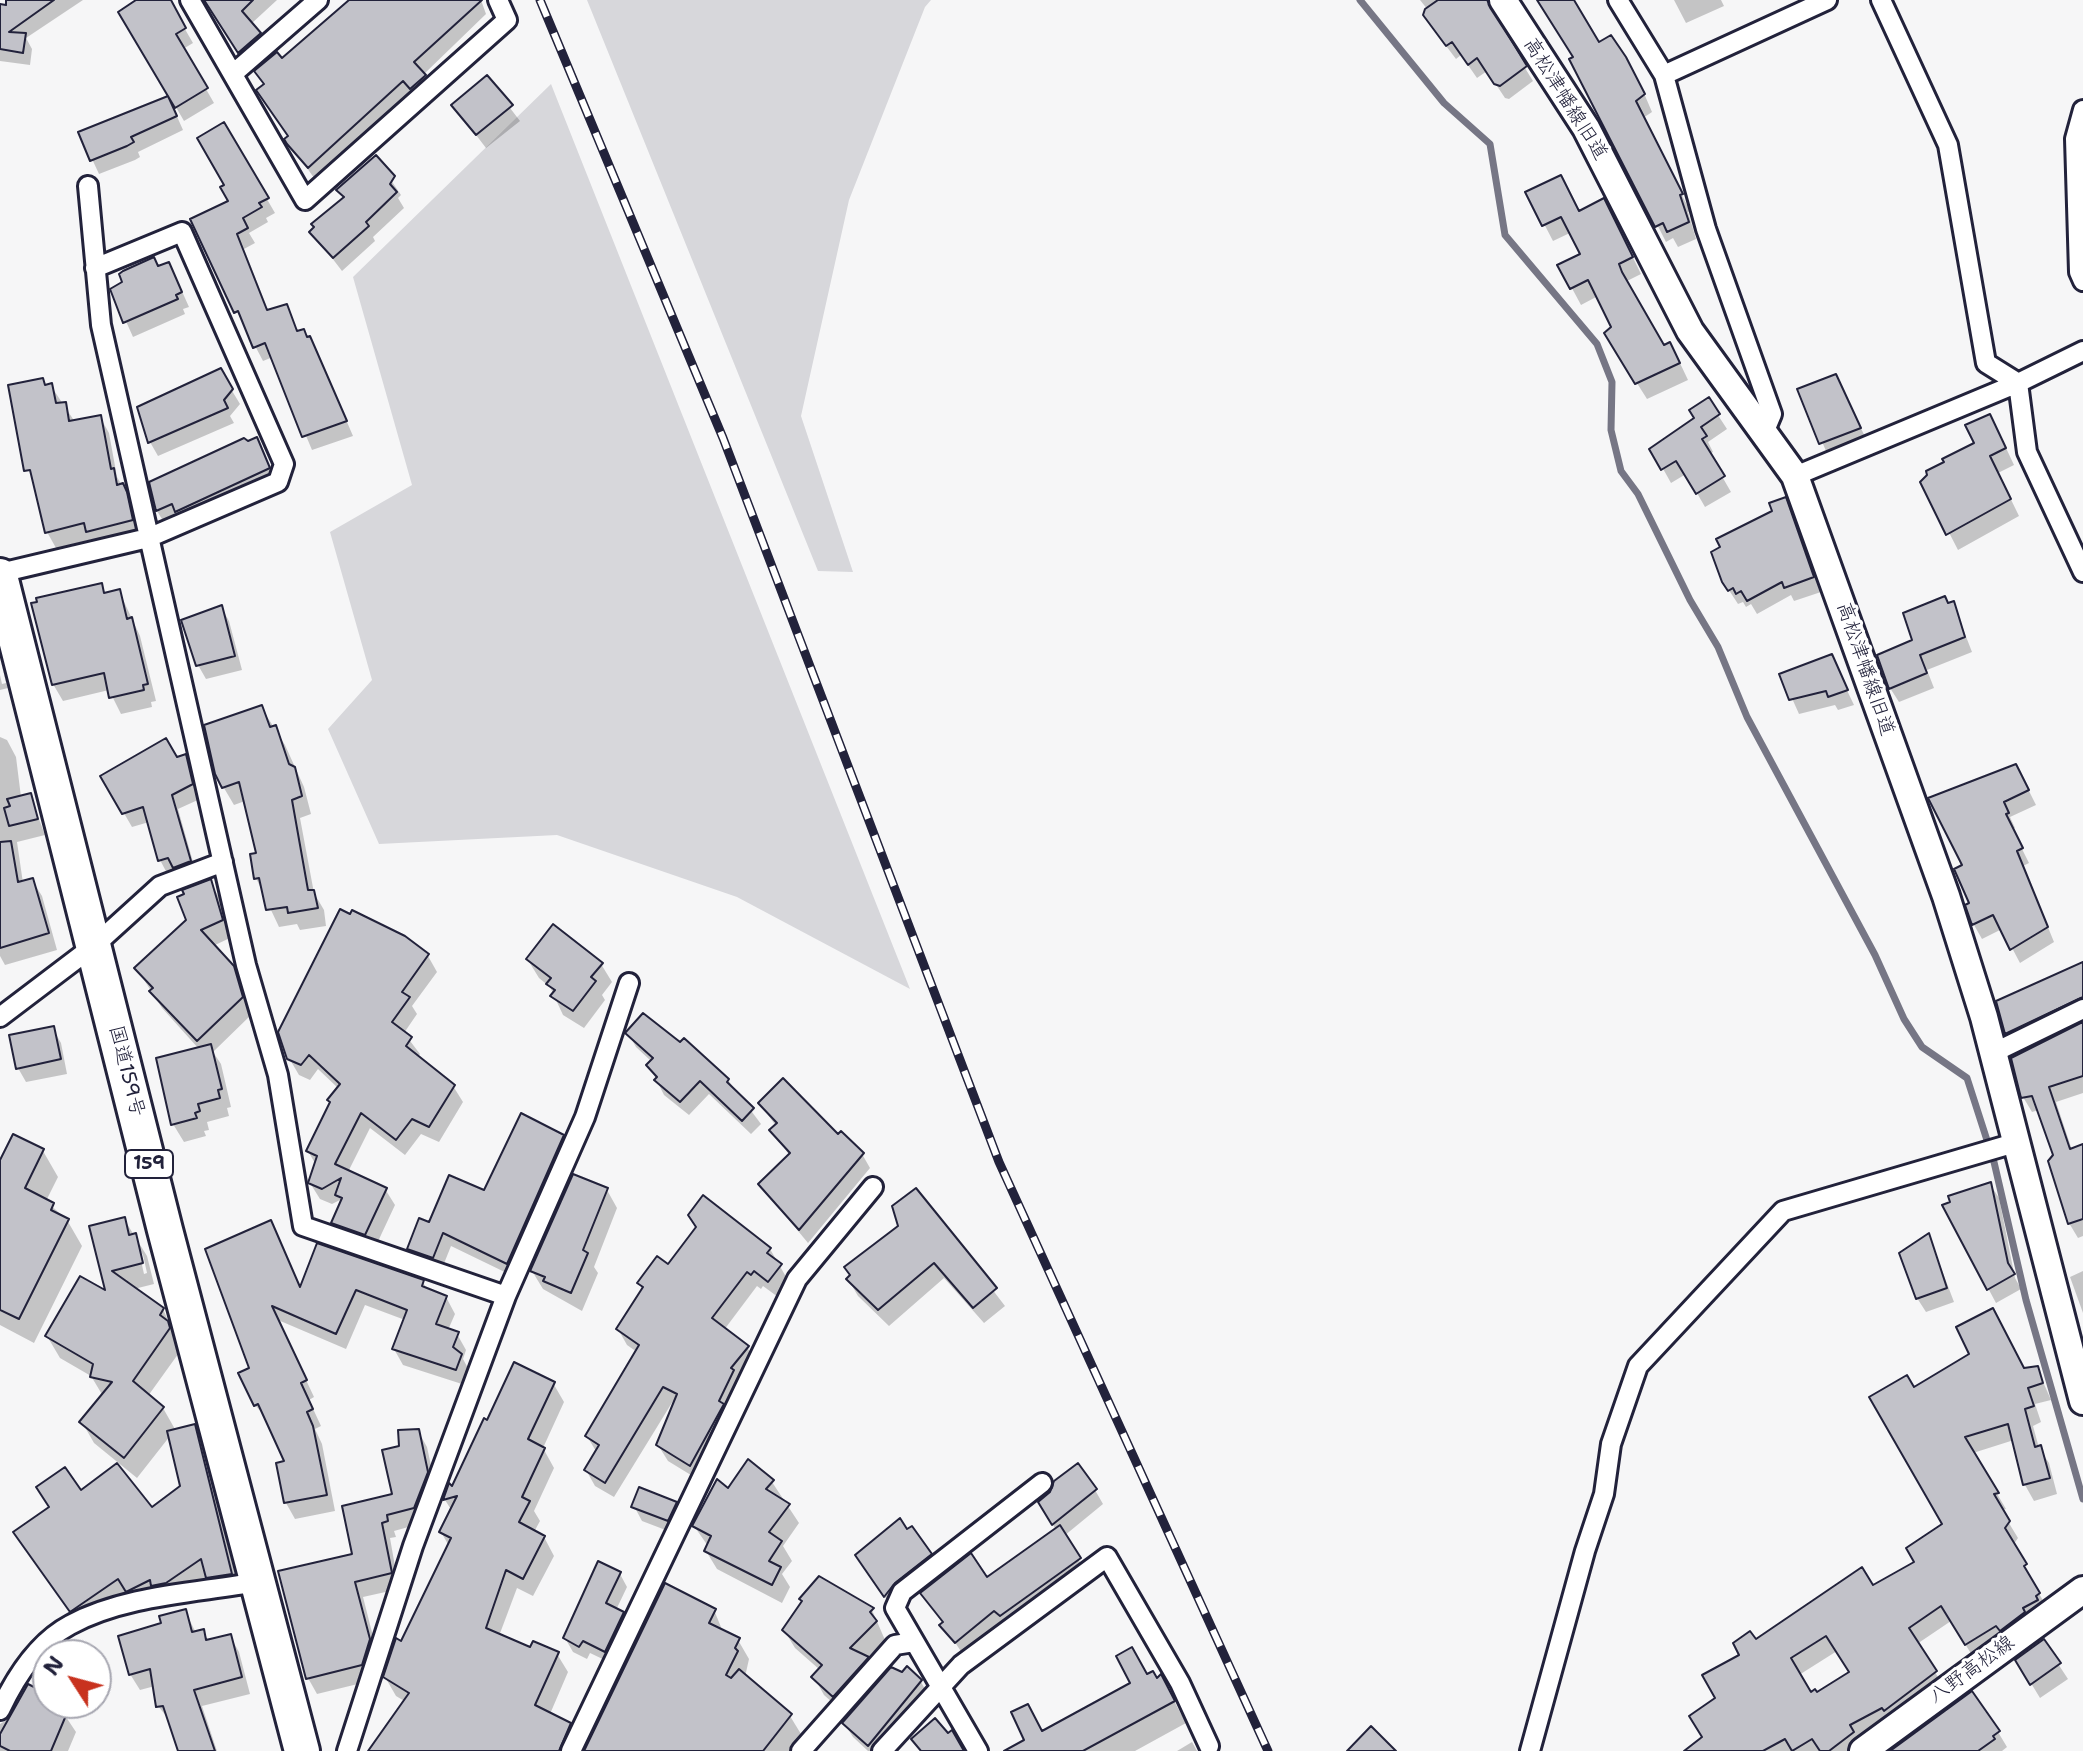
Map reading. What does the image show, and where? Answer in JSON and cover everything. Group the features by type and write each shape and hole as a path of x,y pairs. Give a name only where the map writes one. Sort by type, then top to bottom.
{"highway":[{"name":"国道159号","path":"0,575 302,1751"}],"street":[{"path":"190,0 305,200 507,20 498,0"},
{"path":"234,73 318,0"},
{"name":"高松津幡線旧道","path":"1503,0 1586,128 1690,331 1795,476 1946,896 1995,1052 2012,1143 2083,1401"},
{"path":"1618,0 1664,75 1706,229 1772,414 1764,433"},
{"path":"1664,75 1827,0"},
{"path":"1881,0 1948,145 1986,363 2018,383"},
{"path":"2083,110 2075,139 2079,272 2083,281"},
{"path":"88,186 101,325 254,998 278,1075 303,1226 506,1296"},
{"path":"0,575 148,538 278,482 284,464 182,232 95,268"},
{"path":"1795,476 2018,383 2083,351"},
{"path":"2018,383 2027,452 2083,572"},
{"path":"0,1017 95,945 160,886 223,862"},
{"path":"347,1751 413,1546 506,1296 585,1117 629,983"},
{"path":"1995,1052 2083,1009"},
{"path":"1530,1751 1585,1551 1604,1494 1611,1444 1638,1366 1783,1211 2012,1143"},
{"path":"571,1751 797,1279 873,1187"},
{"path":"978,1751 895,1608 902,1592 1042,1483"},
{"path":"882,1751 961,1665 1107,1557 1180,1683 1209,1746"},
{"path":"0,1710 29,1661 69,1625 120,1606 257,1582"},
{"name":"八野高松線","path":"1863,1751 2083,1590"},
{"path":"801,1751 895,1645 914,1642"}],"shaded area":[{"path":"587,0 931,0 925,7 849,200 801,416 853,572 818,571"},
{"path":"551,84 910,989 737,897 557,835 379,844 328,729 372,680 330,532 412,485 353,277"}],"building":[{"path":"6,0 54,0 9,32 26,33 23,53 0,49 0,4 6,5"},
{"path":"136,0 171,0 186,28 176,34 208,88 175,108 118,12"},
{"path":"204,0 253,0 242,11 261,33 238,53"},
{"path":"349,0 482,0 414,62 426,75 410,89 403,81 308,168 287,144 284,139 288,136 256,90 264,84 254,71 277,52 282,58"},
{"path":"1438,0 1487,0 1527,66 1500,86 1494,84 1477,58 1468,65 1452,42 1446,46 1423,15 1425,9"},
{"path":"1537,0 1574,0 1599,42 1611,35 1645,94 1636,101 1683,194 1680,195 1689,222 1667,232 1663,223 1655,227 1569,59 1573,57"},
{"path":"487,75 513,105 476,135 451,105"},
{"path":"168,96 177,116 131,137 134,142 127,146 90,161 78,132"},
{"path":"224,122 269,198 259,203 262,207 243,218 248,228 237,234 267,310 287,304 297,331 304,329 307,337 310,336 347,421 302,437 265,343 253,348 238,311 234,313 190,219 228,201 220,187 224,185 197,138"},
{"path":"376,155 395,176 390,184 397,192 366,222 369,226 333,258 309,232 314,227 311,224 344,197 336,190"},
{"path":"1561,175 1579,211 1604,198 1633,257 1619,264 1622,272 1664,345 1670,342 1680,363 1635,384 1604,333 1611,327 1588,280 1570,289 1557,265 1580,254 1561,217 1542,226 1525,192"},
{"path":"154,257 158,266 169,262 182,292 176,295 178,299 123,323 110,289 122,282 119,274 123,271"},
{"path":"221,368 233,389 224,400 228,408 148,443 137,407"},
{"path":"1836,374 1861,428 1819,444 1797,389"},
{"path":"43,378 45,385 52,383 56,403 66,402 69,421 101,415 111,469 114,468 117,485 123,483 127,492 133,520 86,532 84,523 45,533 30,470 24,471 8,385"},
{"path":"1709,397 1720,414 1701,427 1707,436 1702,439 1725,476 1696,494 1676,461 1661,470 1649,449 1694,418 1689,410"},
{"path":"1990,414 2006,448 1990,456 2011,499 1946,535 1920,482 1927,475 1926,471 1944,462 1942,459 1974,443 1965,425"},
{"path":"257,437 270,468 175,512 172,504 156,511 149,482 244,438 248,441"},
{"path":"1786,497 1814,577 1784,588 1782,582 1747,601 1741,591 1736,594 1733,588 1728,591 1711,552 1720,547 1716,539 1772,511 1769,503"},
{"path":"102,583 104,593 120,589 127,619 132,617 148,684 143,685 144,690 109,698 104,673 52,685 31,603 37,602 36,598"},
{"path":"1945,596 1948,603 1954,601 1965,637 1920,655 1927,673 1889,689 1877,655 1912,640 1903,613"},
{"path":"222,605 235,656 196,666 181,620"},
{"path":"1832,654 1848,690 1828,697 1826,691 1789,700 1779,674"},
{"path":"262,705 270,727 276,725 289,764 295,767 302,796 292,800 308,890 314,890 318,908 288,913 287,907 266,910 259,878 254,879 250,854 256,853 239,782 222,788 215,774 204,725"},
{"path":"166,738 177,757 186,754 193,784 172,795 191,861 173,868 168,858 158,861 143,807 122,814 100,776"},
{"path":"2016,764 2029,790 2004,802 2009,813 2006,814 2023,848 2017,851 2048,927 2010,950 1993,915 1972,925 1965,905 1969,903 1954,869 1962,865 1928,798"},
{"path":"31,793 38,819 9,826 4,808 10,806 7,799"},
{"path":"11,841 18,882 33,878 49,933 0,948 0,842"},
{"path":"211,879 223,920 201,930 234,966 243,997 197,1041 149,991 153,988 134,968 186,920 177,897 184,894 182,890"},
{"path":"340,909 350,914 352,910 405,936 429,954 402,992 410,997 392,1022 412,1037 406,1046 455,1085 429,1127 412,1119 396,1140 361,1113 335,1164 387,1188 365,1235 331,1223 342,1198 335,1195 341,1178 322,1189 308,1183 317,1156 306,1151 330,1102 327,1100 340,1084 309,1055 301,1065 287,1059 278,1032"},
{"path":"553,924 603,963 591,977 596,981 573,1011 550,996 555,990 546,984 551,978 526,959"},
{"path":"2083,962 2083,997 2005,1034 1996,1001"},
{"path":"643,1013 680,1042 684,1038 729,1079 727,1082 754,1108 742,1121 700,1081 680,1102 654,1080 657,1077 646,1065 653,1058 625,1033"},
{"path":"2083,1022 2083,1076 2049,1087 2070,1149 2083,1144 2083,1219 2068,1224 2048,1161 2053,1155 2032,1096 2021,1098 2011,1058"},
{"path":"54,1026 61,1059 16,1069 9,1035"},
{"path":"211,1044 222,1089 218,1090 220,1098 198,1104 200,1111 195,1113 197,1118 171,1125 156,1058"},
{"path":"783,1078 838,1134 841,1131 864,1153 799,1230 758,1184 790,1153 769,1130 777,1123 758,1103"},
{"path":"521,1113 564,1135 507,1264 443,1233 433,1258 407,1249 419,1218 429,1222 449,1175 484,1190"},
{"path":"13,1134 44,1149 25,1188 54,1203 51,1210 69,1219 19,1319 0,1310 0,1160"},
{"path":"573,1174 608,1188 583,1250 588,1253 571,1293 543,1281 545,1277 530,1271"},
{"path":"1991,1182 2008,1263 2015,1274 1987,1290 1942,1205 1950,1202 1948,1196"},
{"path":"916,1188 997,1288 973,1308 934,1263 878,1310 846,1279 850,1275 844,1267 898,1226 892,1206"},
{"path":"703,1195 771,1248 767,1253 782,1264 768,1282 754,1271 751,1275 747,1272 712,1318 749,1346 731,1368 734,1370 719,1401 724,1404 690,1466 656,1445 677,1394 663,1387 605,1483 584,1470 599,1445 585,1436 639,1345 616,1329 643,1287 637,1283 657,1256 668,1264 696,1227 688,1215"},
{"path":"125,1217 129,1235 136,1233 143,1263 112,1271 164,1308 160,1315 168,1321 170,1328 133,1381 164,1407 124,1458 79,1422 112,1382 90,1377 93,1364 45,1336 80,1276 105,1290 89,1226"},
{"path":"271,1220 300,1287 317,1243 424,1280 422,1286 447,1296 436,1324 459,1332 453,1347 462,1354 456,1370 392,1349 407,1310 356,1290 336,1334 272,1306 307,1380 301,1383 313,1409 307,1412 313,1426 327,1495 284,1503 276,1463 284,1461 258,1404 254,1406 238,1373 249,1368 205,1249"},
{"path":"1929,1233 1947,1288 1916,1299 1899,1253"},
{"path":"1993,1308 2024,1368 2038,1366 2043,1383 2028,1388 2034,1406 2025,1409 2035,1447 2041,1445 2050,1478 2023,1485 2008,1424 1965,1437 1999,1493 1994,1494 2010,1521 2005,1528 2027,1564 2024,1566 2040,1593 2036,1596 2038,1600 2023,1608 2025,1612 2000,1631 1996,1626 1965,1645 1941,1606 1909,1628 1937,1671 1884,1711 1882,1708 1850,1725 1854,1732 1829,1751 1820,1751 1812,1739 1792,1751 1785,1739 1763,1751 1684,1751 1702,1737 1689,1716 1715,1698 1702,1675 1739,1655 1733,1643 1750,1631 1756,1639 1862,1567 1873,1585 1914,1562 1906,1548 1942,1524 1869,1397 1907,1375 1914,1387 1969,1354 1956,1327","holes":["1826,1636 1849,1672 1817,1692 1815,1689 1811,1692 1791,1658"]},
{"path":"514,1362 555,1382 528,1439 545,1448 522,1497 530,1501 519,1522 545,1536 523,1579 506,1570 486,1628 530,1647 533,1641 559,1652 535,1705 571,1723 559,1751 368,1751 409,1693 383,1677 396,1638 401,1641 451,1538 439,1532 457,1496 443,1500 449,1483 452,1486"},
{"path":"195,1424 232,1574 206,1578 201,1559 166,1583 151,1586 150,1580 126,1592 118,1579 70,1612 13,1532 49,1507 36,1487 65,1467 81,1490 117,1463 152,1507 180,1486 167,1431"},
{"path":"419,1429 428,1472 414,1508 387,1515 388,1521 382,1523 392,1573 355,1582 370,1639 362,1665 306,1679 278,1571 352,1554 342,1506 392,1494 382,1450 399,1446 398,1430"},
{"path":"748,1459 774,1480 766,1489 790,1504 769,1532 782,1541 769,1561 781,1567 772,1585 704,1551 711,1536 692,1526 717,1479 728,1488"},
{"path":"1078,1463 1097,1489 1052,1525 1038,1502 1050,1492 1054,1481"},
{"path":"639,1487 677,1502 668,1521 631,1507"},
{"path":"900,1518 907,1529 912,1526 932,1554 895,1583 884,1597 855,1555"},
{"path":"1060,1525 1081,1558 1000,1616 994,1611 955,1643 939,1625 943,1622 920,1593 971,1553 987,1577"},
{"path":"598,1561 621,1572 606,1603 624,1612 605,1652 583,1641 579,1647 563,1638"},
{"path":"819,1576 874,1608 870,1612 877,1621 850,1648 869,1657 833,1697 811,1677 822,1665 782,1630 802,1601 799,1599"},
{"path":"665,1583 716,1609 709,1623 740,1638 735,1648 738,1651 726,1675 731,1678 739,1669 792,1714 763,1751 584,1751"},
{"path":"186,1609 192,1632 204,1629 206,1640 231,1634 242,1677 194,1690 215,1751 178,1751 163,1706 156,1707 150,1669 129,1675 118,1636 161,1623 159,1616"},
{"path":"2044,1639 2061,1663 2030,1685 2015,1660"},
{"path":"1132,1647 1147,1674 1153,1671 1157,1678 1161,1674 1175,1701 1083,1751 1004,1751 1024,1740 1011,1712 1028,1704 1042,1731 1130,1683 1116,1656"},
{"path":"907,1666 922,1680 868,1746 842,1723 891,1667 902,1672"},
{"path":"28,1684 32,1686 32,1719 64,1719 51,1751 10,1751 0,1746 0,1734"},
{"path":"1972,1691 2000,1731 1993,1736 1995,1739 1978,1751 1890,1751"},
{"path":"935,1718 948,1733 952,1730 964,1751 921,1751 911,1739"},
{"path":"1371,1726 1396,1751 1347,1751"}],"waterway":[{"path":"1360,0 1444,103 1490,144 1505,235 1597,344 1612,382 1611,430 1621,471 1638,494 1690,600 1718,647 1747,717 1875,955 1904,1019 1922,1047 1967,1078 1994,1162 2026,1300 2083,1499"}],"railway":[{"path":"540,0 723,438 999,1162 1268,1751"}]}
